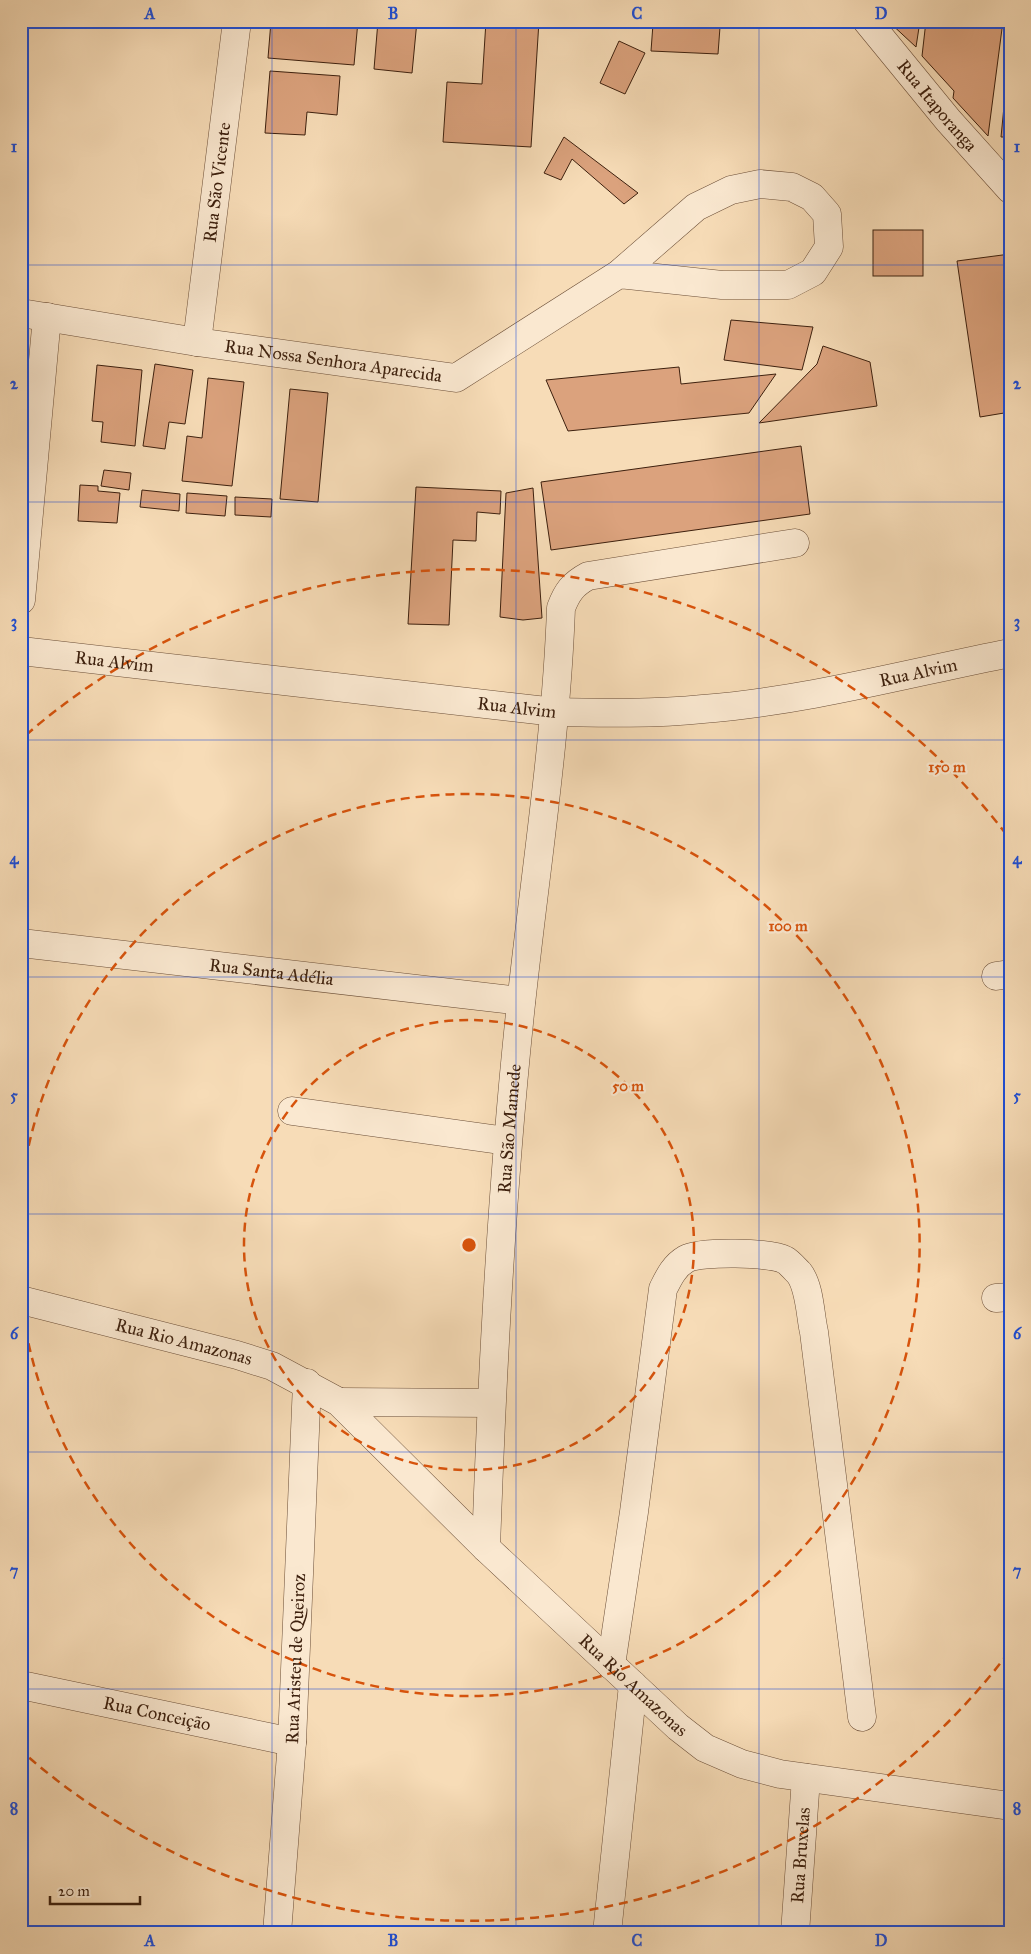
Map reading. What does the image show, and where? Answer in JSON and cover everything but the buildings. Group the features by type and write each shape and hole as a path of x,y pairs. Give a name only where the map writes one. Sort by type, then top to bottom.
{"street":[{"name":"Rua São Vicente","path":"196,342 237,21"},
{"name":"Rua Itaporanga","path":"866,21 948,120 1010,189"},
{"name":"Rua Nossa Senhora Aparecida","path":"34,315 196,342 456,378 619,274 696,207 731,190 760,184 792,187 812,197 827,214 829,246 813,272 788,285 722,284 619,274"},
{"path":"21,600 34,315"},
{"name":"Rua São Mamede","path":"486,1548 491,1403 507,1140 521,1000 555,712 561,608 566,594 574,584 588,576 795,543"},
{"name":"Rua Alvim","path":"21,651 555,712 638,713 704,709 806,694 1010,653"},
{"name":"Rua Santa Adélia","path":"21,943 521,1000"},
{"path":"292,1112 507,1140"},
{"path":"610,1665 634,1512 663,1289 675,1268 688,1258 712,1255 764,1255 784,1259 800,1274 806,1291 814,1332 862,1717"},
{"name":"Rua Rio Amazonas","path":"21,1300 237,1355 272,1366 307,1383 339,1402 486,1548 678,1728 704,1748 742,1764 806,1778 1010,1806"},
{"name":"Rua Aristeu de Queiroz","path":"277,1933 292,1742 307,1383"},
{"path":"339,1402 491,1403"},
{"name":"Rua Conceição","path":"21,1684 292,1742"},
{"path":"607,1933 633,1685"},
{"name":"Rua Bruxelas","path":"795,1933 806,1778"}]}
